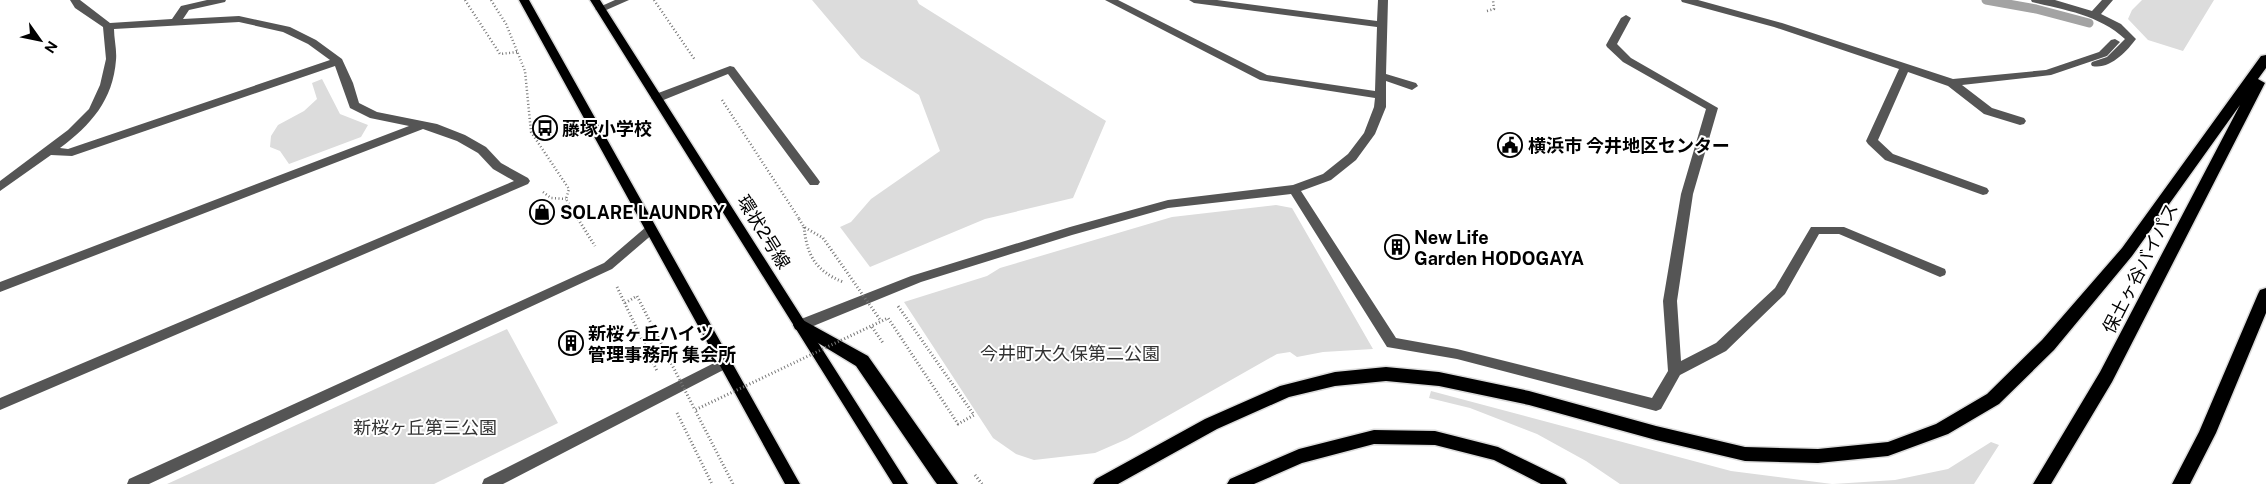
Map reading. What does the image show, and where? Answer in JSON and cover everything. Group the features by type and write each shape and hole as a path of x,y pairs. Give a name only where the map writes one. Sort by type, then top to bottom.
{"highway":[{"path":"1102,484 1211,424 1286,391 1335,378 1386,374 1439,378 1529,398 1656,433 1745,454 1818,456 1888,449 1942,429 1993,399 2048,346 2127,252 2266,59"},
{"name":"保土ヶ谷バイパス","path":"2042,484 2106,377 2266,68"},
{"path":"2181,484 2207,433 2266,294"},
{"path":"801,325 862,361 940,475 949,484"},
{"path":"1236,484 1299,456 1374,437 1435,438 1444,440 1498,454 1558,484"}],"main road":[{"path":"524,0 650,230 793,484"},
{"name":"環状2号線","path":"598,5 901,484"}],"street":[{"path":"0,404 524,181 497,166 482,150 461,138 437,128 374,115 354,104 348,83 338,61 312,42 286,29 239,19 108,26 79,6 74,0"},
{"path":"176,23 185,8 221,0"},
{"path":"598,5 624,0"},
{"path":"1110,0 1264,78 1380,95"},
{"path":"1194,0 1221,2 1383,25"},
{"path":"801,325 916,279 1079,228 1168,204 1294,189 1327,177 1352,157 1369,134 1380,107 1383,0"},
{"path":"1686,0 1778,25 1952,83 1988,110 2020,121"},
{"path":"2036,0 2055,3 2094,14 2120,37 2131,39 2111,59 2053,78 2047,73"},
{"path":"2094,14 2108,0"},
{"path":"1626,18 1611,45 1627,60 1712,108 1688,194 1670,301 1675,371"},
{"path":"0,187 72,133 94,111 106,85 111,59 108,26"},
{"path":"1952,83 2047,73 2103,54 2120,37"},
{"path":"47,150 68,154 338,61"},
{"path":"1905,68 1872,141 1889,157 1983,191"},
{"path":"657,98 730,69 814,182"},
{"path":"1380,76 1412,86"},
{"path":"0,287 421,125"},
{"path":"1294,189 1392,343 1456,354 1656,405 1675,371 1721,347 1780,291 1815,230 1840,230 1940,272"},
{"path":"134,484 608,266 650,230"},
{"path":"489,484 726,362"}],"path":[{"path":"465,0 500,54 518,52"},
{"path":"491,0 506,24 525,71 531,132 569,189 566,199 608,266"},
{"path":"654,0 804,227 824,238 881,322"},
{"path":"1487,11 1494,9 1493,0"},
{"path":"625,303 637,296 643,304 733,484"},
{"path":"695,410 888,318 958,424 974,414 898,306"}],"green space":[{"path":"812,0 917,0 919,4 1106,121 1073,198 985,219 870,267 840,227 851,222 871,199 940,151 919,95 861,58"},
{"path":"2142,0 2214,0 2183,51 2148,40 2128,19 2132,10"},
{"path":"322,79 340,114 368,125 361,137 289,164 280,151 270,147 271,136 278,125 304,111 317,99 312,83"},
{"name":"今井町大久保第二公園","path":"1276,205 1292,208 1373,349 1323,352 1297,357 1290,352 1277,354 1127,439 1095,453 1034,460 1016,454 993,438 904,302 987,276 1000,268 1172,217"},
{"name":"新桜ヶ丘第三公園","path":"507,329 558,423 434,484 167,484"},
{"path":"1431,391 1731,471 1832,484 1620,484 1586,461 1537,434 1470,408 1429,398"},
{"path":"1991,442 1999,445 1974,484 1833,484 1895,480 1948,469"}],"waterway":[{"path":"1986,0 2036,9 2089,23"}],"place":[{"name":"藤塚小学校","path":"545,128"},
{"name":"横浜市 今井地区センター","path":"1510,145"},
{"name":"SOLARE LAUNDRY","path":"542,212"},
{"name":"New Life Garden HODOGAYA","path":"1397,247"},
{"name":"新桜ヶ丘ハイツ 管理事務所 集会所","path":"571,343"}]}
